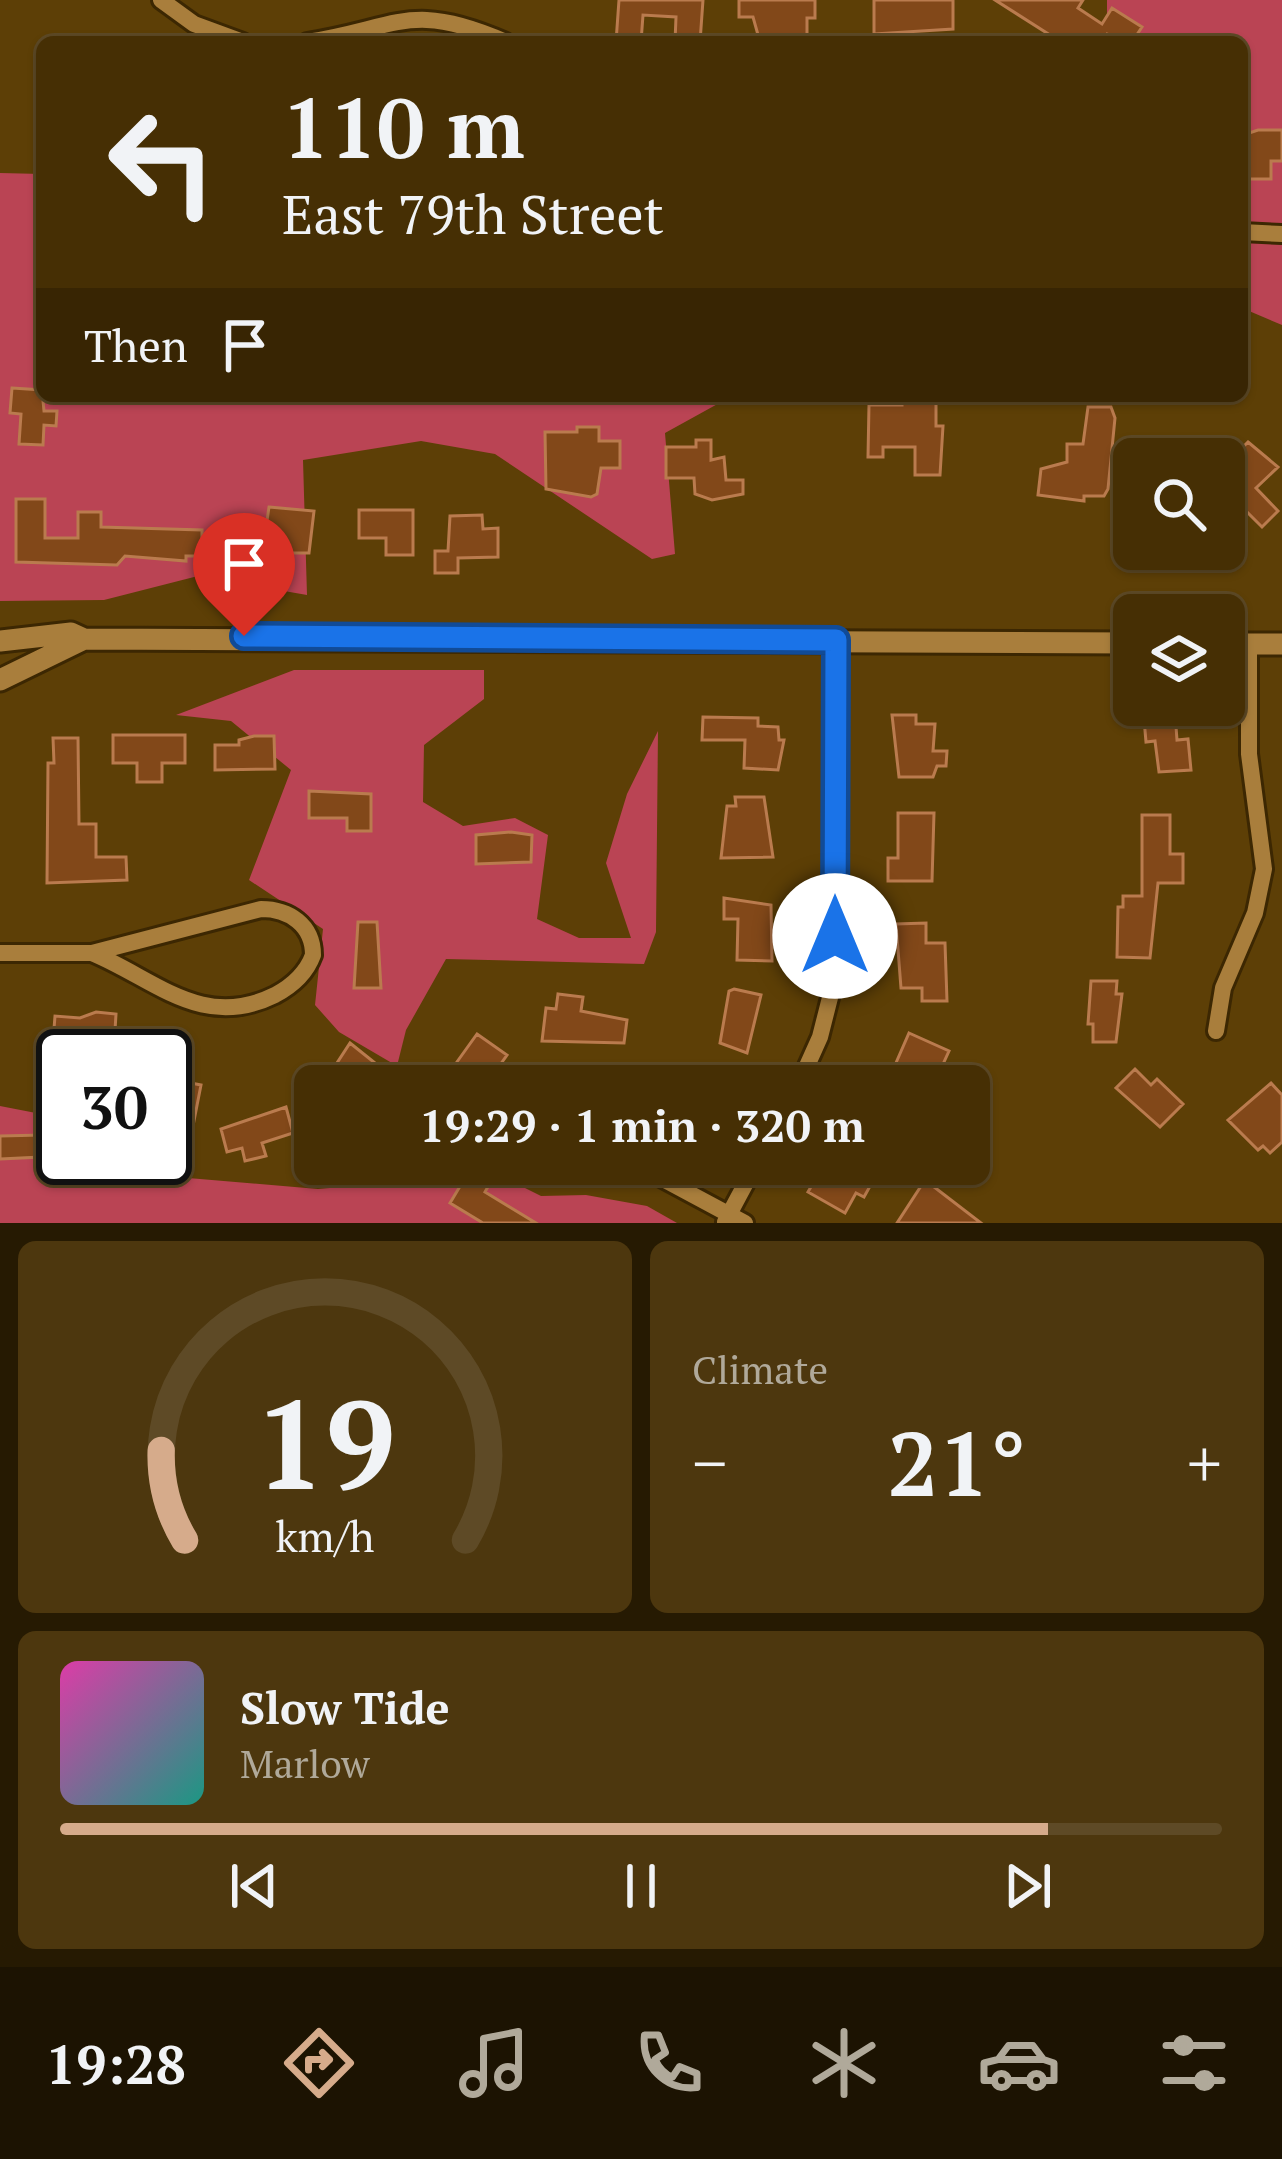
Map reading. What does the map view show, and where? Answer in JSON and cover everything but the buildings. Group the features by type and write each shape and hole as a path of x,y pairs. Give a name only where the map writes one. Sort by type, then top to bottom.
{"street":[{"path":"161,0 194,24 227,36"},
{"path":"331,36 408,16 451,20 491,36"},
{"path":"1248,232 1282,234"},
{"path":"0,641 71,633 84,639 1113,643"},
{"path":"0,680 84,639"},
{"path":"807,1065 826,1020 835,978 836,640"},
{"path":"1245,644 1282,644"},
{"path":"1216,1031 1223,988 1255,913 1263,878 1263,833 1249,754 1249,644"},
{"path":"0,953 92,953 261,910 295,918 314,946 305,970 284,989 224,1009 175,1000 118,963 92,953"},
{"path":"672,1185 733,1220 747,1185"}],"shaded area":[{"path":"1107,0 1282,0 1282,325 1248,311 1248,36 1107,36"},
{"path":"0,173 36,174 36,402 721,402 665,433 675,554 652,559 495,454 421,441 303,460 307,595 198,576 104,600 0,601"},
{"path":"294,670 484,670 484,699 424,745 423,802 463,826 515,818 548,835 537,919 579,938 631,938 606,863 627,794 658,731 656,932 644,964 446,959 406,1030 395,1065 339,1032 315,1005 323,929 249,880 291,770 231,721 176,715"},
{"path":"0,1106 36,1113 36,1185 192,1185 192,1178 318,1189 519,1185 541,1196 586,1195 647,1206 677,1223 0,1223"}],"route":[{"path":"244,636 836,640 835,936"}]}
